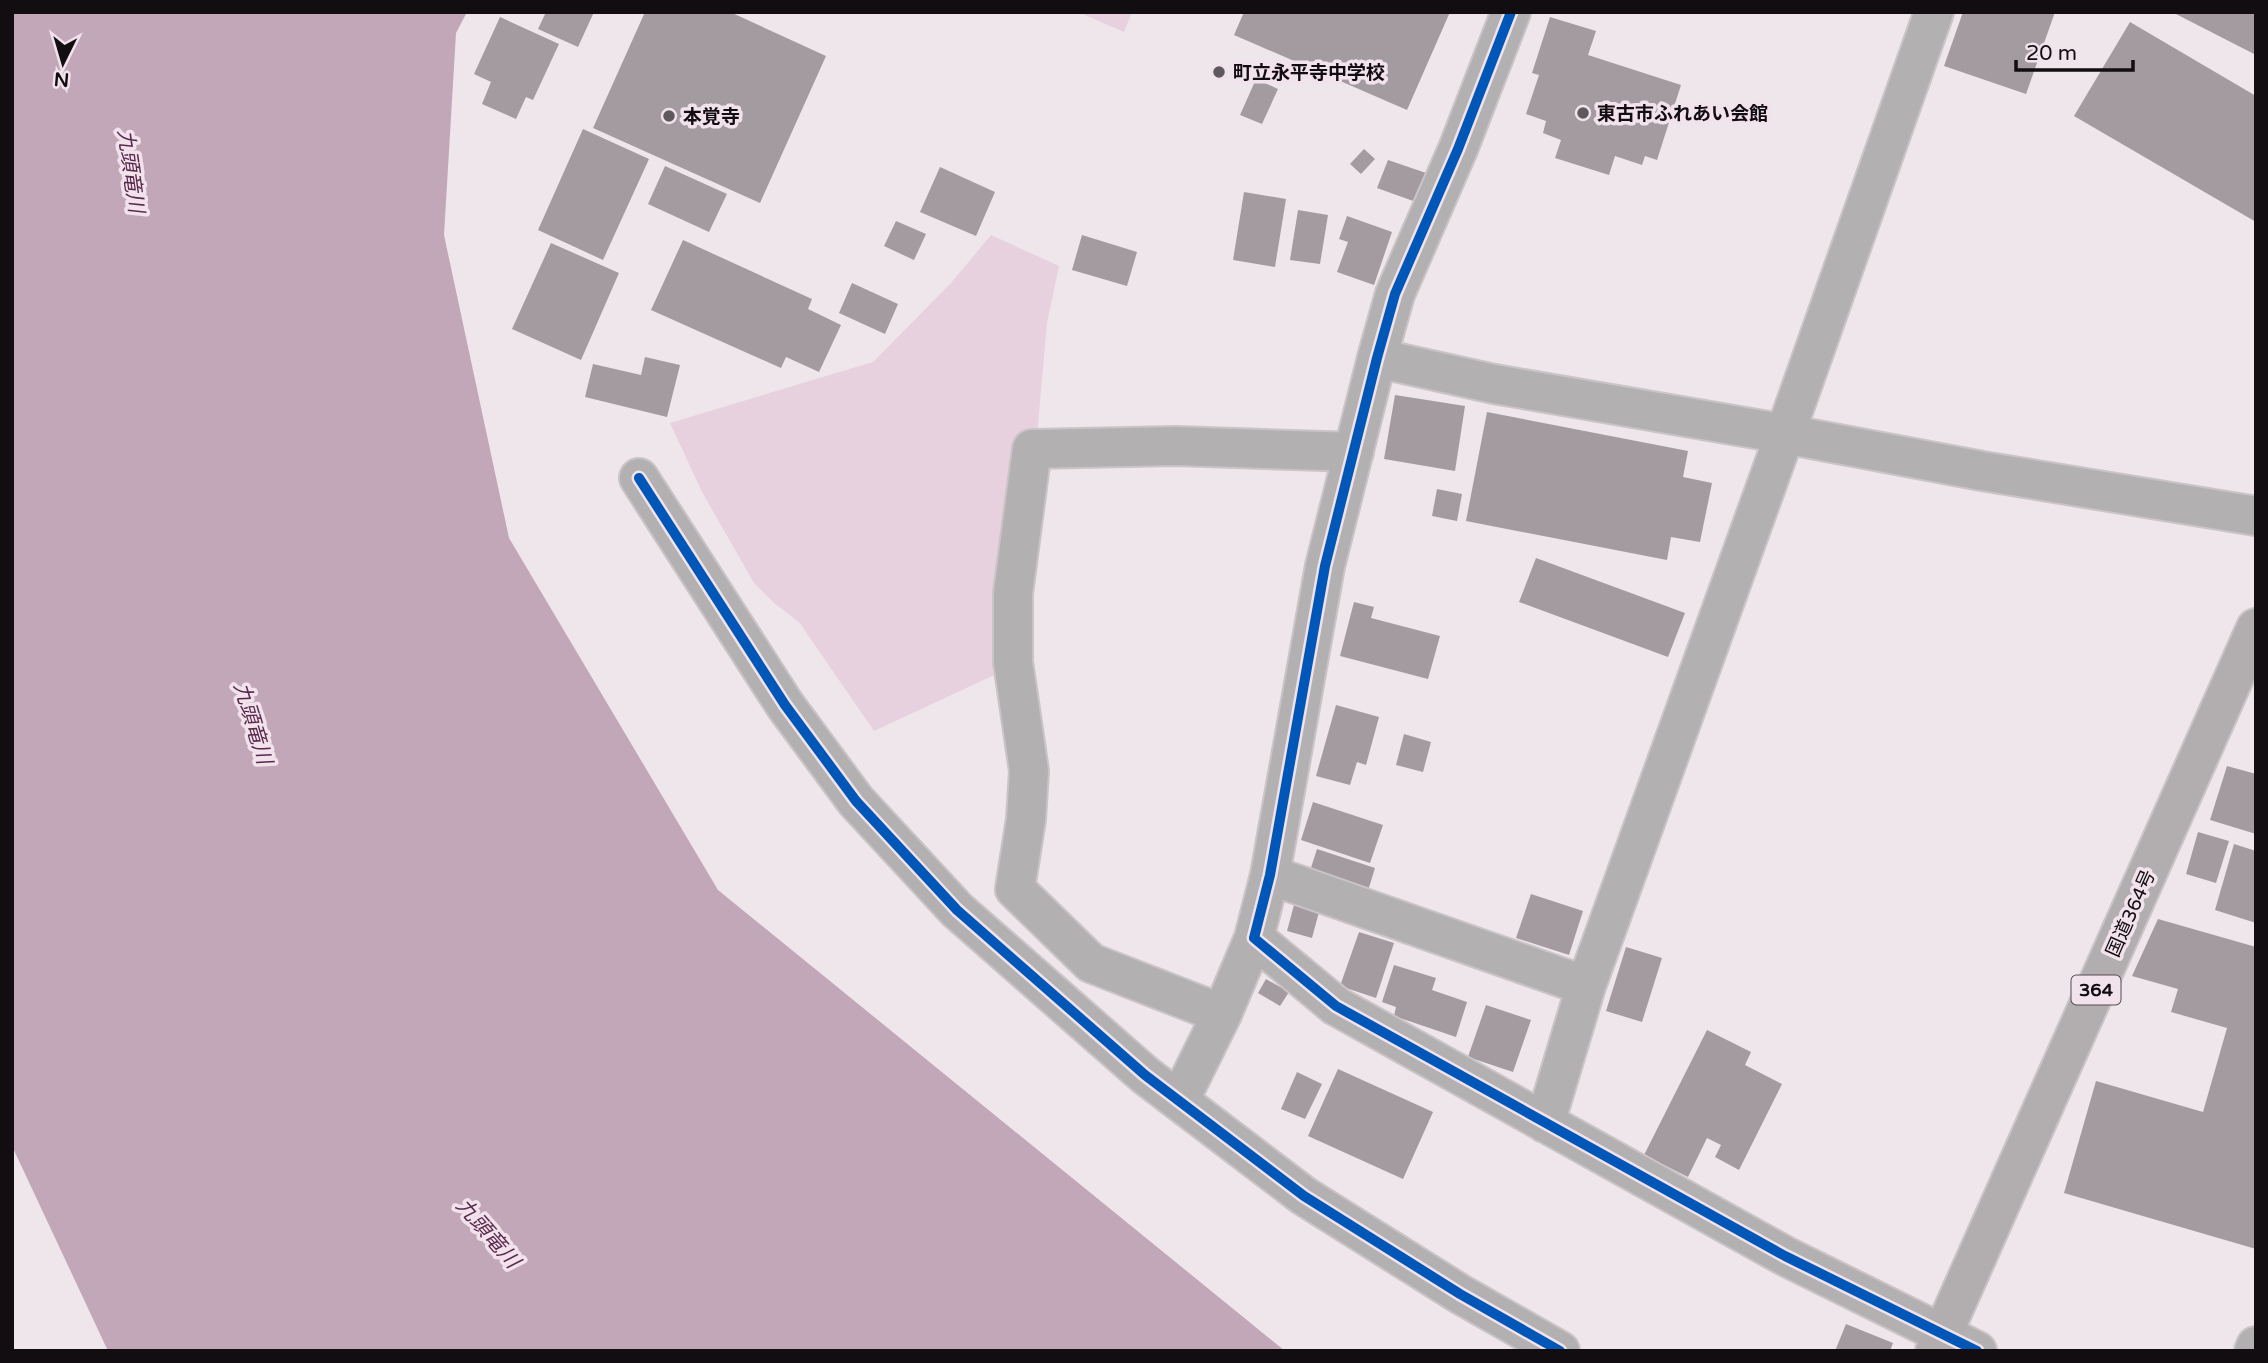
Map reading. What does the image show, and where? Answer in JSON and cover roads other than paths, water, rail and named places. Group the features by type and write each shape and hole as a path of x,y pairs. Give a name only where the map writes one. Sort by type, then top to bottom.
{"highway":[{"name":"国道364号","path":"1939,1342 2256,628"}],"street":[{"path":"1179,1101 1222,1014 1254,938 1270,875 1325,566 1395,294 1458,149 1511,12"},
{"path":"1545,1123 1586,986 1934,12"},
{"path":"1377,358 1494,384 1982,471 2256,516"},
{"path":"1222,1014 1091,963 1015,889 1026,819 1029,771 1013,662 1013,593 1032,449 1175,446 1354,452"},
{"path":"639,478 785,705 856,801 957,910 1145,1075 1304,1196 1460,1294 1560,1351"},
{"path":"1270,875 1586,986"},
{"path":"1254,938 1336,1006 1939,1342 1977,1351"}],"water":[{"name":"九頭竜川","path":"12,12 467,12 456,33 444,235 509,538 718,890 1285,1351 108,1351 12,1146"}],"place":[{"name":"町立永平寺中学校","path":"1219,72"},
{"name":"東古市ふれあい会館","path":"1583,113"},
{"name":"本覚寺","path":"669,116"}]}
